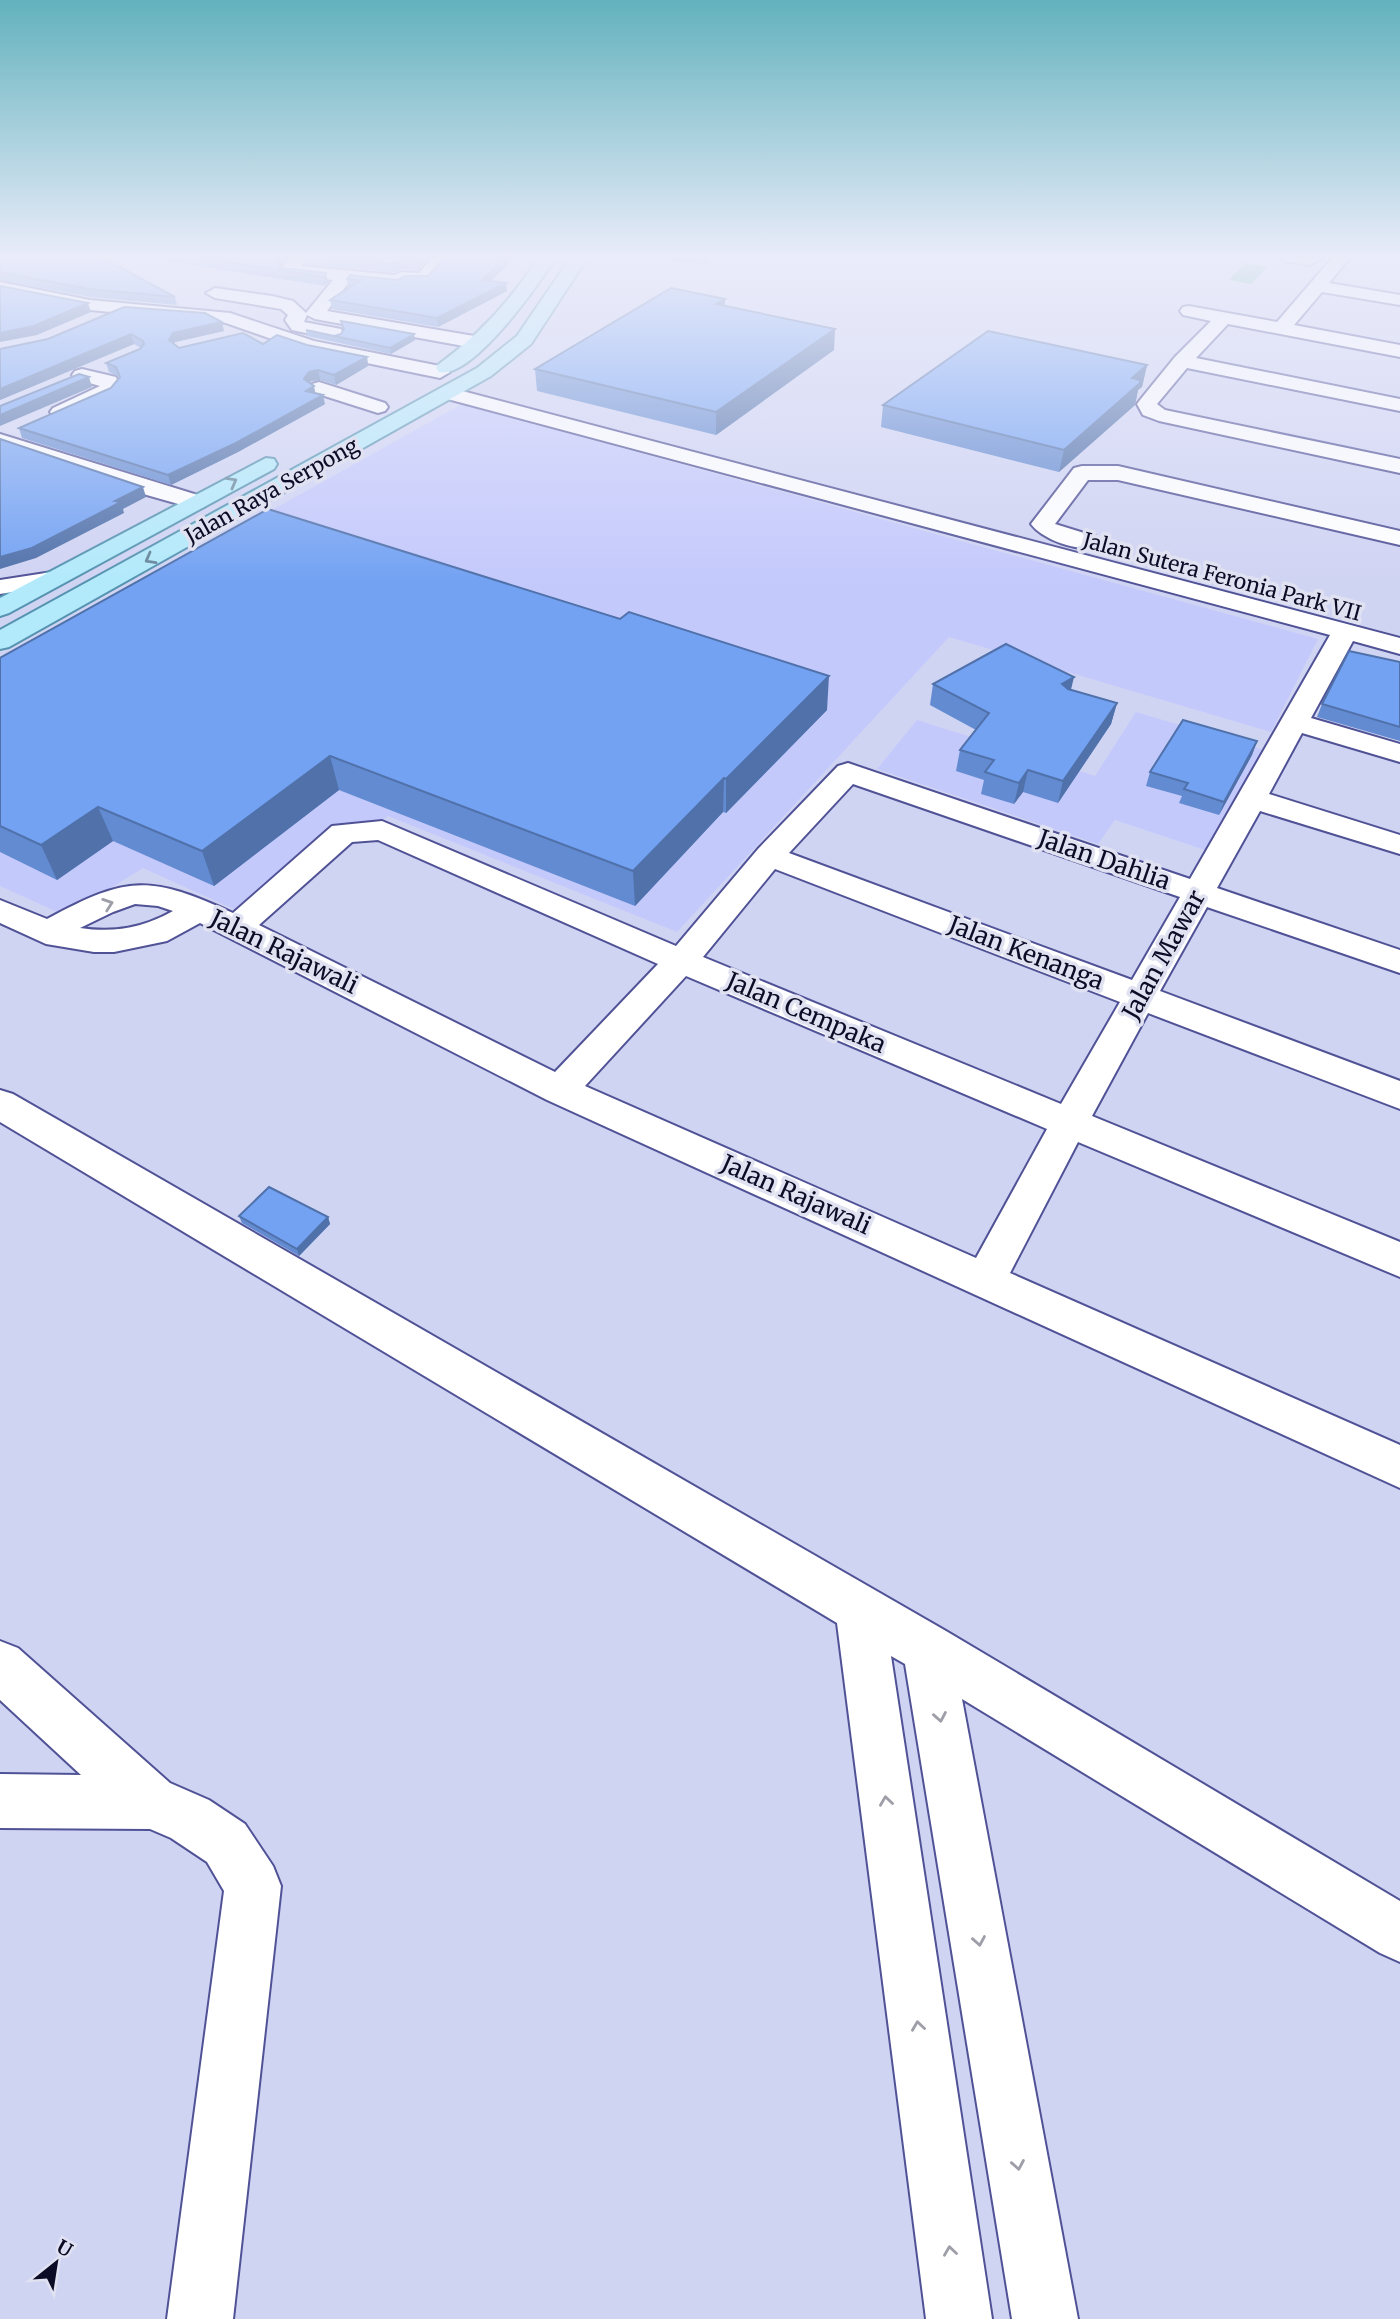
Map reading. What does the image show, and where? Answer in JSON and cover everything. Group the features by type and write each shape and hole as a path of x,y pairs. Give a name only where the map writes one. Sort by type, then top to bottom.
{"main road":[{"name":"Jalan Raya Serpong","path":"0,641 337,454 444,382 455,365"},
{"name":"Jalan Raya Serpong","path":"354,419 414,389 484,372 492,365"},
{"path":"308,445 337,454"},
{"name":"Jalan Raya Serpong","path":"0,608 282,455"}],"street":[{"path":"59,384 104,365"},
{"path":"382,365 1339,643 1400,672"},
{"path":"1179,365 1147,404 1150,411 1158,415 1400,466"},
{"path":"1203,365 1400,405"},
{"path":"47,417 105,392 110,387 109,381 82,375"},
{"path":"319,388 379,407"},
{"path":"0,439 23,427"},
{"path":"0,439 116,480 196,502"},
{"name":"Jalan Sutera Feronia Park VII","path":"1388,619 1049,531 1043,524 1082,473 1095,471 1118,473 1400,538"},
{"path":"0,587 52,579"},
{"path":"1339,643 1400,646"},
{"name":"Jalan Mawar","path":"986,1279 1069,1123 1339,643"},
{"path":"1294,722 1400,752"},
{"name":"Jalan Dahlia","path":"769,856 848,772 1400,962"},
{"path":"1252,799 1400,845"},
{"name":"Jalan Cempaka","path":"237,927 343,834 382,830 681,961 1400,1260"},
{"path":"560,1090 681,961 769,856"},
{"name":"Jalan Kenanga","path":"769,856 1400,1095"},
{"name":"Jalan Rajawali","path":"0,910 46,933 90,942 124,941 156,933 198,911 237,927 560,1090 1400,1467"},
{"path":"0,1104 928,1649 1400,1933"},
{"path":"860,1611 960,2319"},
{"path":"928,1649 1045,2319"},
{"path":"0,1666 151,1802 190,1819 226,1843 253,1886 200,2319"},
{"path":"0,1801 151,1802"}],"shaded area":[{"path":"462,404 1318,639 1271,732 949,637 677,932 388,816 260,921 143,868 66,916 0,886 0,662"},
{"path":"1136,712 1264,750 1205,850 1115,820 1098,844 877,769 917,720 1095,776"}],"building":[{"path":"0,365 57,365 0,389"},
{"path":"112,365 352,365 334,375 318,370 309,372 304,379 314,386 306,391 323,395 236,443 168,475 19,428 111,388 120,377 116,367"},
{"path":"541,365 783,365 716,412 535,369"},
{"path":"939,365 1147,365 1132,378 1140,380 1140,383 1064,450 883,405"},
{"path":"79,374 89,377 0,415 0,406"},
{"path":"0,439 143,487 115,501 121,502 32,548 0,557"},
{"path":"268,509 620,619 629,612 829,676 633,871 330,756 202,851 98,807 41,845 0,826 0,658"},
{"path":"1006,644 1074,677 1062,684 1068,689 1117,703 1063,781 1028,770 1019,783 985,772 994,760 960,750 989,713 933,684"},
{"path":"1349,651 1400,662 1400,727 1322,704"},
{"path":"1183,720 1257,741 1224,802 1184,789 1188,783 1150,772"},
{"path":"269,1187 328,1217 297,1249 239,1216"}]}
